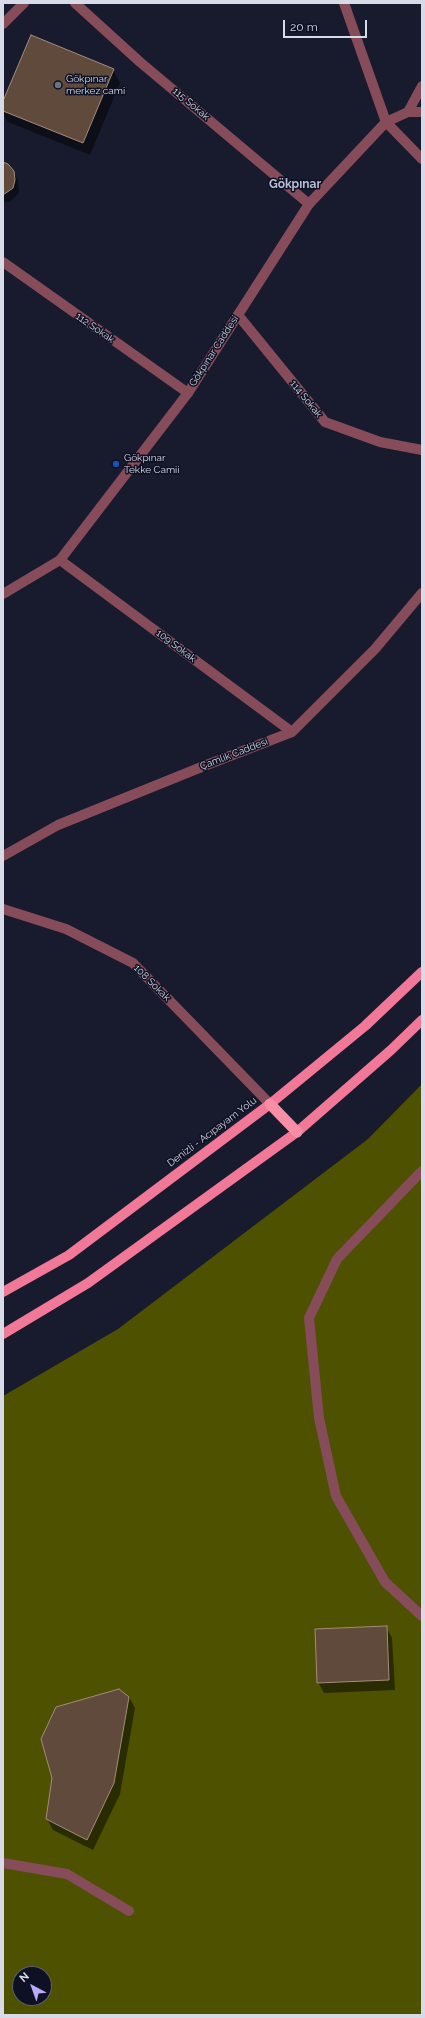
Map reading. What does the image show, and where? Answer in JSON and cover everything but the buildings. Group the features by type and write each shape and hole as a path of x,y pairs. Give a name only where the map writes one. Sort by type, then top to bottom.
{"highway":[{"path":"270,1104 297,1132"}],"main road":[{"name":"Denizli - Acıpayam Yolu","path":"3,1292 69,1255 270,1104 365,1026 422,972"},
{"path":"3,1334 88,1283 297,1132 391,1050 422,1020"}],"street":[{"path":"3,24 24,3"},
{"name":"115 Sokak","path":"75,3 140,62 309,204"},
{"path":"344,3 386,122 422,159"},
{"path":"408,112 422,86"},
{"name":"Gökpınar Caddesi","path":"3,594 60,560 188,393 309,204 386,122 408,112 422,112"},
{"name":"112 Sokak","path":"3,262 188,393"},
{"name":"114 Sokak","path":"238,315 325,422 380,442 422,450"},
{"name":"109 Sokak","path":"60,560 292,732"},
{"name":"Çamlık Caddesi","path":"3,856 58,825 292,732 375,649 422,593"},
{"name":"108 Sokak","path":"3,909 66,929 133,963 270,1104"},
{"path":"422,1171 337,1259 309,1318 319,1418 336,1496 385,1582 422,1616"},
{"path":"3,1863 67,1874 129,1912"}],"shaded area":[{"path":"422,1084 422,2015 3,2015 3,1396 118,1329 368,1139"}],"place":[{"name":"Gökpınar merkez cami","path":"58,85"},
{"name":"Gökpınar Tekke Camii","path":"116,464"}],"district":[{"name":"Gökpınar","path":"295,184"}]}
